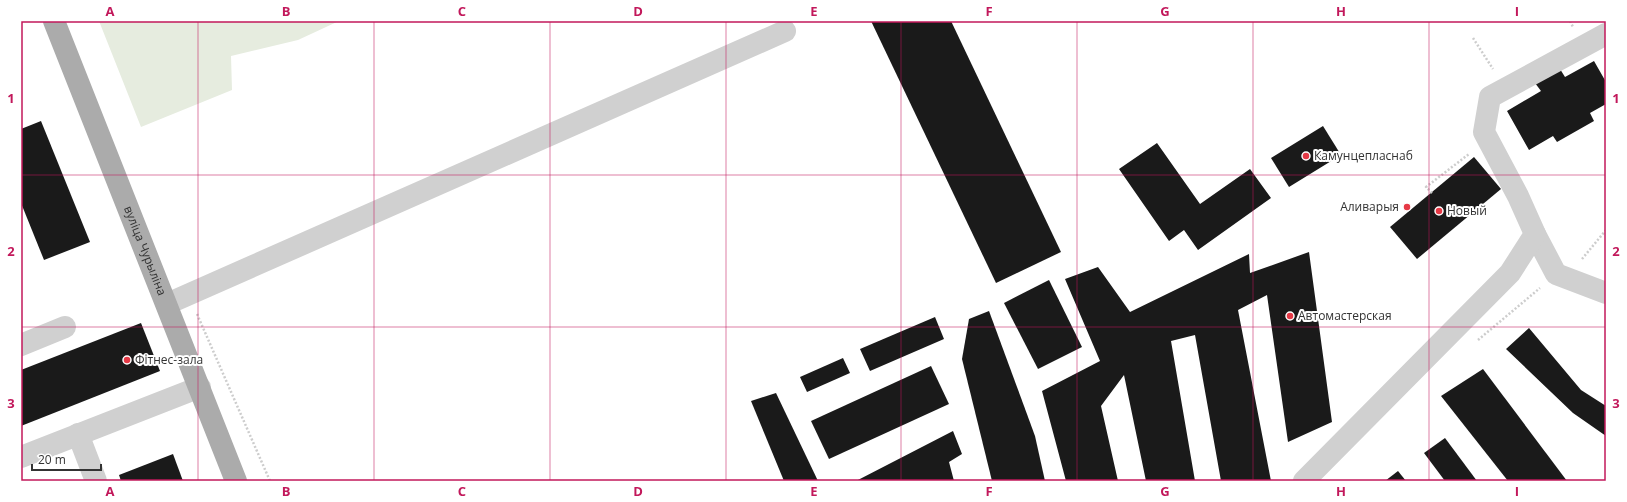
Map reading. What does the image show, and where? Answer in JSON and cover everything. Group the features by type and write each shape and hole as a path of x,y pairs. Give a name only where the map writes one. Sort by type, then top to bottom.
{"main road":[{"name":"вуліца Чурыліна","path":"54,21 236,481"}],"lane":[{"path":"166,304 785,31"},
{"path":"1606,34 1490,97 1484,132 1518,196 1556,274 1606,293"},
{"path":"1304,481 1510,273 1536,234"},
{"path":"21,345 65,327"},
{"path":"21,457 200,387"},
{"path":"78,434 96,481"}],"path":[{"path":"1473,38 1506,88"},
{"path":"1432,193 1426,187 1478,148 1489,142"},
{"path":"1556,274 1583,259 1606,230"},
{"path":"189,294 270,481"}],"shaded area":[{"path":"99,21 339,21 298,40 231,56 232,90 141,127"}],"building":[{"path":"871,21 951,21 1061,252 996,283"},
{"path":"1594,61 1606,82 1606,104 1590,113 1594,121 1557,142 1553,136 1529,150 1507,111 1541,91 1535,83 1560,69 1565,77"},
{"path":"41,121 90,242 44,260 21,203 21,129"},
{"name":"Камунцепласнаб","path":"1323,126 1341,155 1289,187 1271,158"},
{"path":"1157,143 1200,204 1250,169 1271,198 1198,250 1184,230 1169,241 1119,169"},
{"path":"1474,157 1501,189 1417,259 1390,227"},
{"path":"1309,252 1332,422 1288,442 1267,295 1238,310 1271,481 1221,481 1195,335 1171,341 1195,481 1146,481 1124,375 1101,406 1118,481 1066,481 1042,391 1100,361 1065,279 1098,267 1130,312 1249,254 1250,273"},
{"path":"1049,280 1082,347 1038,369 1004,303"},
{"path":"989,311 1035,436 1045,481 992,481 962,359 969,319"},
{"path":"935,317 944,339 870,371 860,349"},
{"path":"141,323 160,371 21,426 21,370"},
{"path":"1529,328 1581,390 1606,406 1606,436 1573,413 1506,349"},
{"path":"843,358 850,373 807,392 800,377"},
{"path":"931,366 949,404 829,459 811,421"},
{"path":"1483,369 1567,481 1508,481 1441,396"},
{"path":"776,393 818,481 784,481 751,401"},
{"path":"953,431 962,454 949,462 954,481 856,481"},
{"path":"1445,438 1477,481 1445,481 1424,453"},
{"path":"173,454 183,481 121,481 119,475"},
{"path":"1398,471 1406,481 1385,481"}],"place":[{"name":"Камунцепласнаб","path":"1306,156"},
{"name":"Аливарыя","path":"1407,207"},
{"name":"Новый","path":"1439,211"},
{"name":"Автомастерская","path":"1290,316"},
{"name":"Фітнес-зала","path":"127,360"}]}
